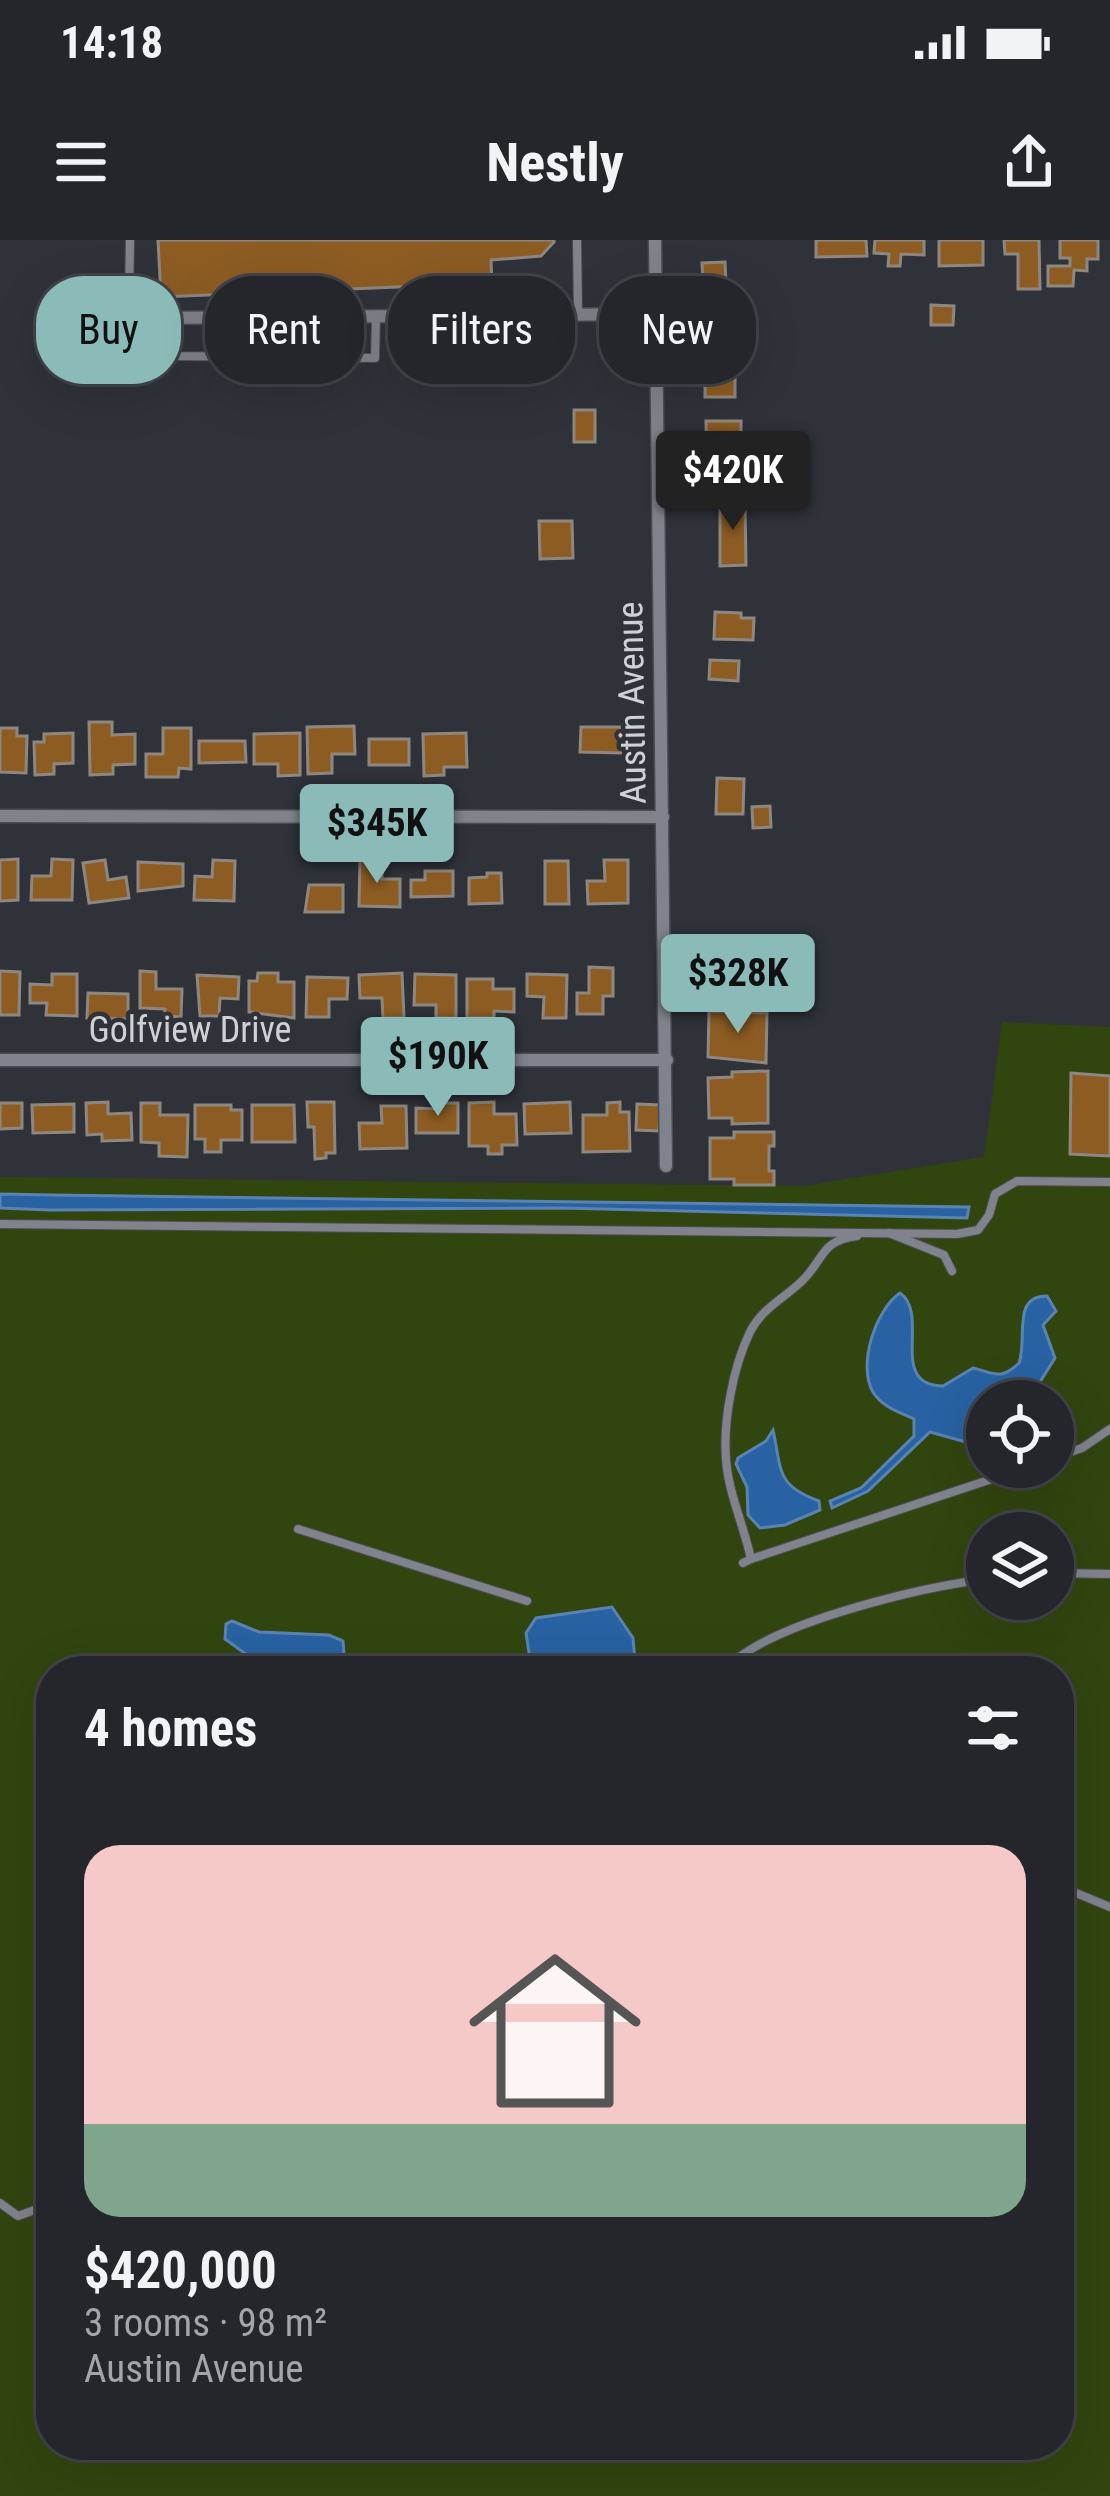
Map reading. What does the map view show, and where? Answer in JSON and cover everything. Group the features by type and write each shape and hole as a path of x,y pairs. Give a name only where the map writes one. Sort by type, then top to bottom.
{"street":[{"name":"Austin Avenue","path":"656,240 656,276"},
{"path":"181,317 599,315"},
{"name":"Austin Avenue","path":"658,384 666,1166"},
{"path":"0,816 664,817"},
{"name":"Golfview Drive","path":"0,1060 667,1060"}],"lane":[{"path":"129,276 130,240"},
{"path":"577,240 578,315"},
{"path":"181,356 375,358 376,316"},
{"path":"0,1224 956,1234 978,1230 995,1194 1017,1181 1110,1182"},
{"path":"952,1270 944,1255 886,1232 839,1238 823,1250 803,1280 776,1299 751,1330 732,1394 726,1459 747,1561 966,1488"},
{"path":"1074,1451 1110,1429"},
{"path":"298,1529 527,1601"},
{"path":"1074,1573 1110,1574"},
{"path":"741,1656 763,1639 935,1586 966,1582"},
{"path":"1074,1892 1110,1907"},
{"path":"0,2203 18,2216 36,2209"}],"green space":[{"path":"1002,1022 1110,1027 1110,2496 0,2496 0,1177 803,1186 984,1157"}],"water":[{"path":"0,1194 969,1207 967,1218 562,1208 50,1210 0,1208"},
{"path":"900,1293 908,1303 913,1362 926,1383 943,1386 973,1368 997,1374 1012,1369 1019,1363 1025,1311 1036,1298 1047,1296 1056,1311 1043,1325 1055,1358 1041,1380 966,1380 966,1441 930,1432 868,1491 832,1508 830,1501 861,1488 914,1436 914,1419 877,1397 869,1381 872,1338"},
{"path":"773,1430 787,1482 819,1501 820,1510 785,1525 760,1528 748,1515 747,1487 736,1464"},
{"path":"612,1607 633,1638 635,1656 532,1656 526,1633 536,1618"},
{"path":"232,1621 259,1632 329,1635 343,1641 344,1654 249,1656 225,1639 226,1624"}],"building":[{"path":"158,240 554,240 541,256 491,260 492,276 388,276 388,287 364,288 364,276 205,276 205,295 181,296 181,276 160,276"},
{"path":"816,240 866,240 867,256 816,257"},
{"path":"875,240 924,240 924,255 901,254 900,266 888,266 889,254 874,253"},
{"path":"939,240 983,240 983,265 939,266"},
{"path":"1004,240 1039,240 1040,289 1018,289 1018,254 1005,254"},
{"path":"1060,240 1098,240 1098,259 1087,259 1087,271 1074,270 1073,286 1048,286 1048,266 1070,266 1070,258 1060,258"},
{"path":"725,262 726,276 703,276 702,263"},
{"path":"931,305 954,306 953,325 931,325"},
{"path":"705,384 735,384 735,397 705,397"},
{"path":"574,410 595,410 595,442 574,442"},
{"path":"706,421 741,421 741,443 729,443 729,470 707,471"},
{"path":"720,501 745,501 746,565 720,566"},
{"path":"539,521 572,521 573,558 540,559"},
{"path":"715,612 754,618 753,640 714,639"},
{"path":"710,660 739,661 738,681 709,679"},
{"path":"89,722 112,722 112,735 135,734 135,764 113,765 113,774 90,775"},
{"path":"354,726 355,754 332,754 332,773 308,774 307,727"},
{"path":"581,727 621,727 621,753 580,752"},
{"path":"0,728 17,728 17,736 27,736 26,773 0,772"},
{"path":"163,728 191,728 191,769 179,768 178,777 146,777 146,754 163,754"},
{"path":"73,733 73,763 54,764 54,774 35,775 34,742 44,742 44,734"},
{"path":"300,733 300,775 278,776 278,764 254,764 254,734"},
{"path":"466,733 467,767 444,767 444,775 424,776 423,734"},
{"path":"369,739 409,739 409,765 369,765"},
{"path":"199,741 245,741 246,762 199,763"},
{"path":"717,778 744,779 743,814 716,814"},
{"path":"770,806 771,827 753,828 752,807"},
{"path":"18,859 18,900 0,901 0,860"},
{"path":"52,859 73,860 72,900 31,900 32,876 51,876"},
{"path":"360,859 382,860 382,879 400,879 400,907 359,906"},
{"path":"105,860 108,880 126,877 129,898 89,903 83,863"},
{"path":"213,860 235,861 234,901 194,900 195,876 212,877"},
{"path":"604,860 628,860 628,903 588,904 587,881 605,881"},
{"path":"545,861 568,861 569,904 545,904"},
{"path":"138,862 183,864 183,886 138,891"},
{"path":"425,871 453,871 453,896 411,897 411,880 425,880"},
{"path":"487,873 501,873 502,903 469,904 469,878 487,877"},
{"path":"309,885 343,885 343,912 305,912"},
{"path":"721,946 746,946 747,985 722,985"},
{"path":"756,946 784,946 784,968 757,968"},
{"path":"589,967 613,968 613,996 603,996 603,1014 577,1014 577,993 589,993"},
{"path":"0,971 20,972 19,1015 0,1015"},
{"path":"140,971 156,972 156,989 182,989 181,1017 165,1016 165,1009 140,1008"},
{"path":"258,973 278,973 278,982 294,982 294,1018 249,1012 249,981 257,981"},
{"path":"402,973 404,1018 383,1018 382,998 360,998 359,975"},
{"path":"52,974 77,974 77,1016 46,1015 47,1003 30,1003 30,984 52,985"},
{"path":"415,974 456,975 456,1018 436,1018 436,1005 414,1005"},
{"path":"527,974 567,975 566,1018 543,1018 544,997 527,996"},
{"path":"197,975 239,977 238,999 220,998 219,1016 200,1016"},
{"path":"307,977 348,978 347,999 329,999 329,1017 306,1017"},
{"path":"467,979 493,979 493,989 514,989 514,1012 467,1018"},
{"path":"88,993 128,994 128,1019 87,1018"},
{"path":"709,1011 767,1013 766,1063 708,1057"},
{"path":"768,1071 768,1123 732,1124 732,1118 709,1118 708,1078"},
{"path":"1071,1073 1110,1076 1110,1156 1070,1154"},
{"path":"108,1102 108,1114 131,1113 132,1140 102,1141 102,1134 87,1135 86,1103"},
{"path":"307,1102 334,1102 335,1153 326,1153 326,1158 315,1159"},
{"path":"494,1102 494,1114 516,1114 517,1145 502,1145 502,1154 488,1154 488,1146 469,1146 469,1103"},
{"path":"570,1102 571,1133 525,1134 524,1104"},
{"path":"620,1102 620,1112 629,1112 630,1151 583,1152 583,1115 607,1115 607,1103"},
{"path":"0,1103 22,1103 22,1128 0,1129"},
{"path":"141,1103 160,1103 160,1115 188,1115 187,1157 159,1156 159,1143 141,1142"},
{"path":"439,1103 458,1103 458,1133 416,1133 416,1108 439,1109"},
{"path":"74,1104 74,1132 33,1133 32,1105"},
{"path":"637,1104 660,1105 659,1131 636,1130"},
{"path":"195,1105 231,1105 231,1110 242,1110 242,1140 221,1140 221,1152 205,1152 205,1139 195,1139"},
{"path":"252,1105 294,1105 295,1142 252,1142"},
{"path":"381,1106 406,1106 407,1148 360,1149 359,1123 382,1123"},
{"path":"734,1132 774,1132 769,1171 774,1171 774,1185 734,1185 734,1179 710,1179 710,1138 734,1138"}]}
